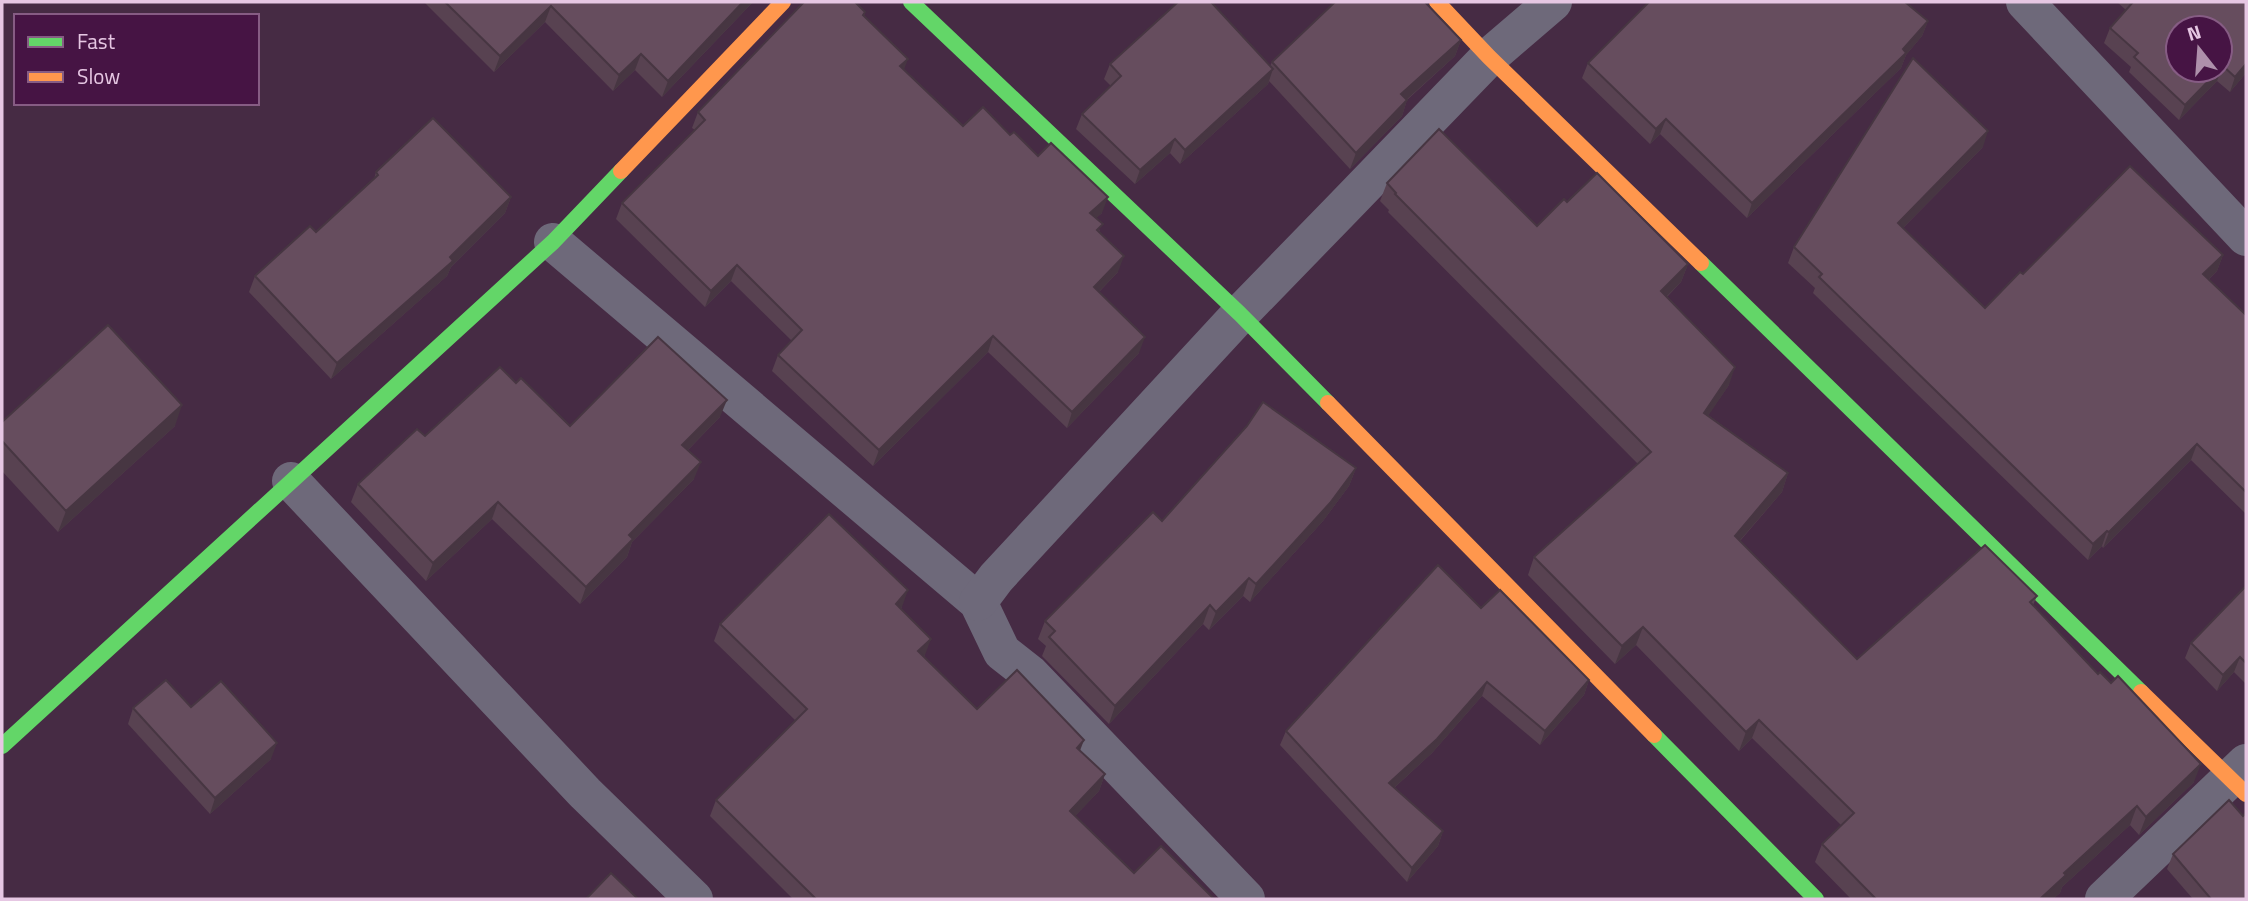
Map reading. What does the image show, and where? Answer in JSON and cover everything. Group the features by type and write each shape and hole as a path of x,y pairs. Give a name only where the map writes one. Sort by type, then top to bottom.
{"street":[{"path":"2,746 553,242 783,2"},
{"path":"911,2 1240,314 1816,899"},
{"path":"1437,2 1489,57 2241,778 2104,899"},
{"path":"978,602 996,578 1240,314 1489,57 1553,2"},
{"path":"2025,2 2246,237"},
{"path":"553,242 978,602 1002,652 1030,674 1246,899"},
{"path":"291,481 585,793 694,899"}],"building":[{"path":"445,2 743,2 668,81 641,54 619,75 551,6 500,56"},
{"path":"804,2 855,2 865,12 863,15 908,59 900,66 963,126 983,107 1010,135 1014,132 1038,156 1051,143 1108,197 1090,213 1103,224 1097,230 1124,256 1094,287 1145,337 1072,412 993,336 879,450 778,355 802,330 737,265 711,291 622,203 705,120 698,112"},
{"path":"1178,2 1211,2 1273,69 1185,150 1175,139 1140,170 1082,114 1121,76 1110,64"},
{"path":"1335,2 1425,2 1461,40 1401,94 1407,100 1356,153 1272,62"},
{"path":"1649,2 1905,2 1928,21 1903,49 1906,53 1752,203 1666,119 1656,129 1588,63"},
{"path":"2133,2 2246,2 2246,64 2234,76 2234,14 2164,14 2164,84 2205,84 2185,105 2134,57 2138,53 2110,28"},
{"path":"1913,58 1988,131 1898,223 1985,308 2020,272 2023,274 2130,166 2223,255 2203,274 2246,315 2246,492 2197,444 2109,532 2093,544 1819,277 1822,274 1794,247"},
{"path":"433,118 511,197 450,257 453,261 337,363 255,276 310,226 316,232 378,175 376,172"},
{"path":"1439,129 1537,226 1564,199 1567,202 1597,173 1688,264 1661,291 1735,367 1704,413 1788,473 1735,536 1857,659 1985,545 2037,596 2030,602 2098,674 2100,672 2111,683 2118,676 2201,764 2146,817 2137,806 2064,873 2066,875 2040,899 1876,899 1822,844 1854,813 1759,720 1746,732 1643,627 1622,646 1534,557 1651,452 1387,183"},
{"path":"108,325 182,405 66,511 2,441 2,422"},
{"path":"658,337 727,400 682,445 701,462 629,535 633,539 586,587 498,502 433,563 358,484 417,429 425,436 500,367 516,383 521,378 570,426"},
{"path":"1263,402 1356,468 1330,503 1256,584 1249,578 1216,612 1210,605 1115,706 1049,637 1055,631 1045,621 1153,512 1162,521 1247,426"},
{"path":"829,514 908,590 896,604 931,639 918,651 977,709 1017,670 1084,740 1077,748 1105,774 1070,811 1134,873 1161,846 1214,899 816,899 716,800 807,709 720,624"},
{"path":"1438,565 1481,608 1500,590 1589,680 1545,731 1487,682 1437,739 1389,783 1443,831 1412,868 1286,731"},
{"path":"2246,586 2246,663 2240,657 2223,675 2191,643"},
{"path":"166,680 191,707 221,681 277,743 215,798 133,708"},
{"path":"2229,800 2243,816 2246,813 2246,899 2211,899 2173,854"},
{"path":"611,873 638,899 586,899"}],"traffic: fast":[{"path":"911,2 1240,314 1328,403"},
{"path":"2,746 553,242 621,171"},
{"path":"1701,263 2141,692"},
{"path":"1654,735 1816,899"}],"traffic: slow":[{"path":"621,171 783,2"},
{"path":"1437,2 1489,57 1701,263"},
{"path":"1328,403 1654,735"},
{"path":"2141,692 2246,794"}]}
